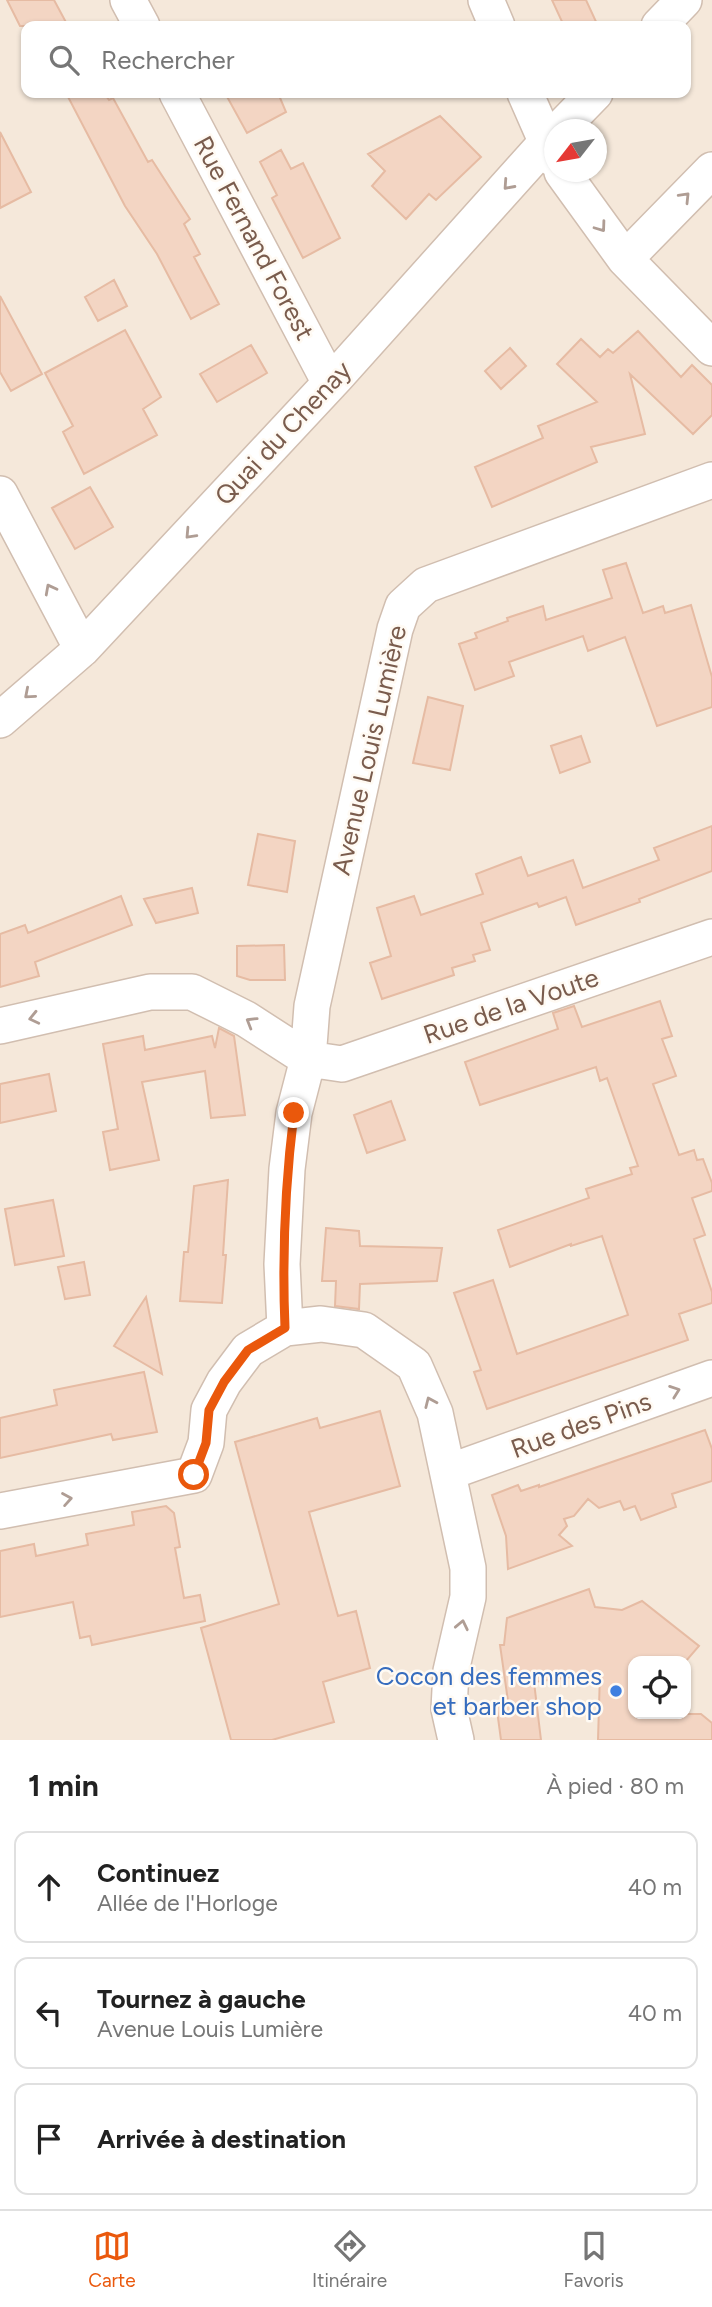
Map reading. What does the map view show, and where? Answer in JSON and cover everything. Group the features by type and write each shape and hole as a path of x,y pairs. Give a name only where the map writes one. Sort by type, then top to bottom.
{"street":[{"path":"128,0 139,21"},
{"path":"486,0 495,21"},
{"path":"664,21 684,0"},
{"name":"Rue Fernand Forest","path":"180,98 330,383"},
{"path":"528,98 544,127"},
{"name":"Quai du Chenay","path":"576,119 591,98"},
{"name":"Quai du Chenay","path":"0,720 82,649 544,159"},
{"path":"625,259 712,170"},
{"path":"577,182 625,259 712,348"},
{"name":"Avenue Louis Lumière","path":"285,1328 282,1264 287,1169 294,1113 308,1059 312,1006 395,629 403,606 426,585 712,480"},
{"path":"0,494 82,649"},
{"name":"Rue de la Voute","path":"308,1059 342,1063 712,937"},
{"path":"0,1026 150,992 192,992 246,1019 308,1059"},
{"path":"0,1511 194,1475 206,1443 209,1410 224,1382 248,1350 285,1328 321,1324 364,1331 414,1365 435,1413 449,1472 468,1568 468,1597 450,1684 449,1709 456,1740"},
{"name":"Rue des Pins","path":"449,1472 712,1378"}],"shaded area":[{"path":"0,0 712,0 712,1740 0,1740"}],"building":[{"path":"7,0 54,0 65,21 21,21 20,26"},
{"path":"552,0 586,0 596,21 562,21"},
{"path":"69,98 113,98 148,162 152,160 190,219 184,224 200,254 194,257 219,304 191,319 157,254 125,206"},
{"path":"228,98 280,98 286,112 247,133"},
{"path":"440,116 481,157 436,200 429,194 406,219 372,186 385,171 368,154"},
{"path":"0,132 31,192 0,208"},
{"path":"281,150 291,169 303,163 340,238 303,258 272,198 277,195 260,162"},
{"path":"114,280 127,306 98,321 85,297"},
{"path":"0,296 42,374 11,391 0,372"},
{"path":"125,330 161,397 143,409 157,435 84,474 63,432 73,426 45,373"},
{"path":"638,331 681,377 692,365 712,385 712,415 693,434 630,374 645,434 591,447 597,462 492,507 475,467 543,438 538,426 597,402 557,364 581,339 600,357 608,349 613,353"},
{"path":"251,345 267,373 217,402 200,374"},
{"path":"510,348 526,366 501,389 485,371"},
{"path":"90,487 113,527 75,549 52,508"},
{"path":"626,563 643,613 663,606 665,613 691,605 712,677 712,707 657,726 625,637 588,651 583,636 509,662 514,676 475,690 459,644 477,638 475,633 508,621 507,618 543,606 546,620 612,598 603,570"},
{"path":"428,697 463,706 450,770 413,763"},
{"path":"581,736 590,762 560,773 551,746"},
{"path":"712,826 712,871 639,899 640,902 576,925 566,897 539,907 537,903 481,923 490,950 473,955 475,961 452,968 454,975 382,999 370,963 391,956 377,908 414,896 421,915 483,894 476,874 521,857 528,876 573,860 583,888 659,860 654,848"},
{"path":"258,834 295,841 287,892 248,885"},
{"path":"192,888 198,913 156,923 144,899"},
{"path":"121,896 132,925 35,962 39,976 0,987 0,934 25,925 28,933"},
{"path":"284,945 285,980 250,980 237,976 237,946"},
{"path":"660,1001 672,1036 662,1039 676,1076 653,1084 679,1155 694,1150 697,1160 703,1159 712,1183 712,1191 692,1198 705,1235 694,1239 712,1292 712,1303 679,1314 688,1340 487,1409 474,1372 481,1370 454,1293 493,1280 517,1354 628,1315 602,1236 571,1244 510,1267 498,1230 589,1198 586,1189 632,1174 630,1168 638,1166 607,1078 600,1081 596,1067 480,1105 465,1062 558,1029 553,1013 574,1006 582,1027"},
{"path":"219,1028 234,1036 245,1115 211,1118 205,1071 142,1082 159,1160 110,1170 103,1132 118,1129 103,1044 143,1036 145,1050 212,1036 215,1048"},
{"path":"49,1074 56,1111 0,1123 0,1084"},
{"path":"391,1101 405,1140 367,1153 354,1115"},
{"path":"228,1180 222,1303 180,1301 194,1186"},
{"path":"53,1200 64,1256 15,1265 5,1209"},
{"path":"326,1228 359,1231 360,1246 442,1248 437,1281 360,1284 359,1309 335,1306 336,1281 322,1281"},
{"path":"84,1262 90,1295 65,1299 58,1267"},
{"path":"146,1297 162,1374 114,1346"},
{"path":"144,1372 157,1432 113,1440 111,1434 0,1458 0,1418 57,1405 54,1390"},
{"path":"380,1411 400,1486 309,1512 338,1616 356,1611 370,1668 323,1682 334,1722 272,1740 231,1740 201,1628 279,1604 235,1442 317,1418 320,1428"},
{"path":"705,1430 712,1449 712,1481 672,1494 676,1507 641,1520 635,1506 624,1510 620,1501 599,1508 588,1499 574,1516 564,1519 567,1526 559,1535 572,1546 508,1569 506,1536 492,1495 518,1485 521,1491 539,1487"},
{"path":"166,1506 174,1513 180,1547 175,1548 184,1598 200,1595 205,1621 92,1645 90,1636 80,1638 73,1602 0,1617 0,1551 34,1544 36,1556 88,1545 86,1534 134,1525 132,1512"},
{"path":"589,1589 595,1607 622,1610 642,1601 699,1646 690,1656 628,1656 628,1719 691,1719 691,1714 701,1714 712,1723 712,1740 598,1740 600,1673 534,1682 541,1740 501,1740 496,1703 508,1701 500,1645 504,1645 507,1618"}],"place":[{"name":"Cocon des femmes et barber shop","path":"616,1691"}],"route":[{"path":"194,1475 206,1443 209,1410 224,1382 248,1350 285,1328 282,1264 287,1169 294,1113"}]}
